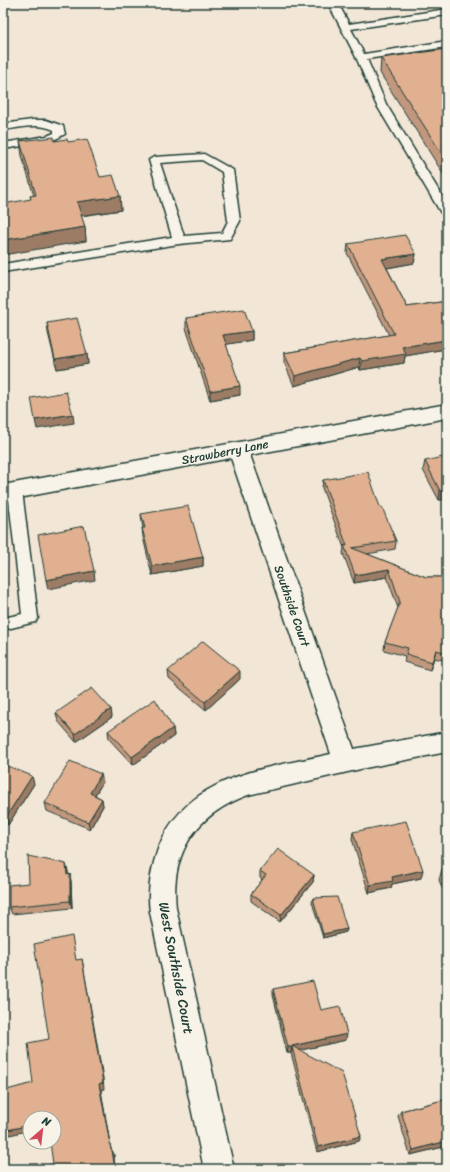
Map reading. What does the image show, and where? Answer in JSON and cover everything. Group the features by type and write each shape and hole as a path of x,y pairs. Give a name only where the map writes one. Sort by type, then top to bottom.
{"street":[{"name":"Strawberry Lane","path":"9,492 447,411"},
{"name":"Southside Court","path":"238,449 346,762"},
{"name":"West Southside Court","path":"219,1169 163,910 164,873 169,851 184,824 208,802 227,792 265,780 447,742"}],"lane":[{"path":"333,3 361,57 381,104 447,213"},
{"path":"346,27 447,12"},
{"path":"361,57 447,44"},
{"path":"3,127 29,123 50,122 59,128 60,134 50,139 3,146"},
{"path":"3,268 179,240 226,236 234,221 227,170 204,157 154,160 179,240"},
{"path":"3,624 30,618 9,492"}],"building":[{"path":"447,49 447,162 381,58"},
{"path":"54,137 54,141 67,139 68,142 87,139 100,177 113,175 120,196 77,202 85,227 3,240 3,204 31,199 30,196 36,195 20,141"},
{"path":"405,235 416,254 382,259 407,307 447,301 447,341 402,347 406,354 362,361 360,358 295,376 284,353 394,334 348,244"},
{"path":"244,309 252,331 223,335 240,386 210,391 186,318"},
{"path":"77,318 87,354 55,359 47,323"},
{"path":"66,392 73,414 35,420 31,398"},
{"path":"447,456 447,490 440,491 425,461"},
{"path":"368,472 380,507 382,507 396,541 352,548 426,577 447,577 447,653 436,650 432,662 406,654 408,648 385,642 400,602 389,569 355,575 344,545 347,546 323,480"},
{"path":"188,506 203,557 152,566 142,528 145,528 141,514"},
{"path":"84,526 94,571 46,580 38,535"},
{"path":"203,641 240,671 205,702 168,671"},
{"path":"92,688 111,709 75,734 56,713"},
{"path":"155,699 173,728 132,757 108,731"},
{"path":"70,761 101,774 90,793 102,799 88,822 45,803"},
{"path":"3,764 32,776 6,817 3,816"},
{"path":"406,821 423,870 392,877 393,881 370,885 353,832"},
{"path":"278,849 314,875 281,915 251,894 266,875 260,871"},
{"path":"447,853 447,886 442,873"},
{"path":"28,856 66,864 67,875 70,874 70,901 9,907 9,885 29,883"},
{"path":"337,897 347,929 323,934 313,898"},
{"path":"72,936 76,960 82,959 103,1083 99,1084 115,1169 38,1169 38,1167 53,1164 51,1150 62,1150 62,1110 22,1110 22,1127 3,1131 3,1091 33,1083 28,1043 49,1039 34,944"},
{"path":"313,981 321,1010 340,1006 347,1034 292,1046 342,1073 361,1136 318,1147 292,1047 288,1047 273,989"},
{"path":"447,1099 447,1141 413,1150 401,1111"}]}
